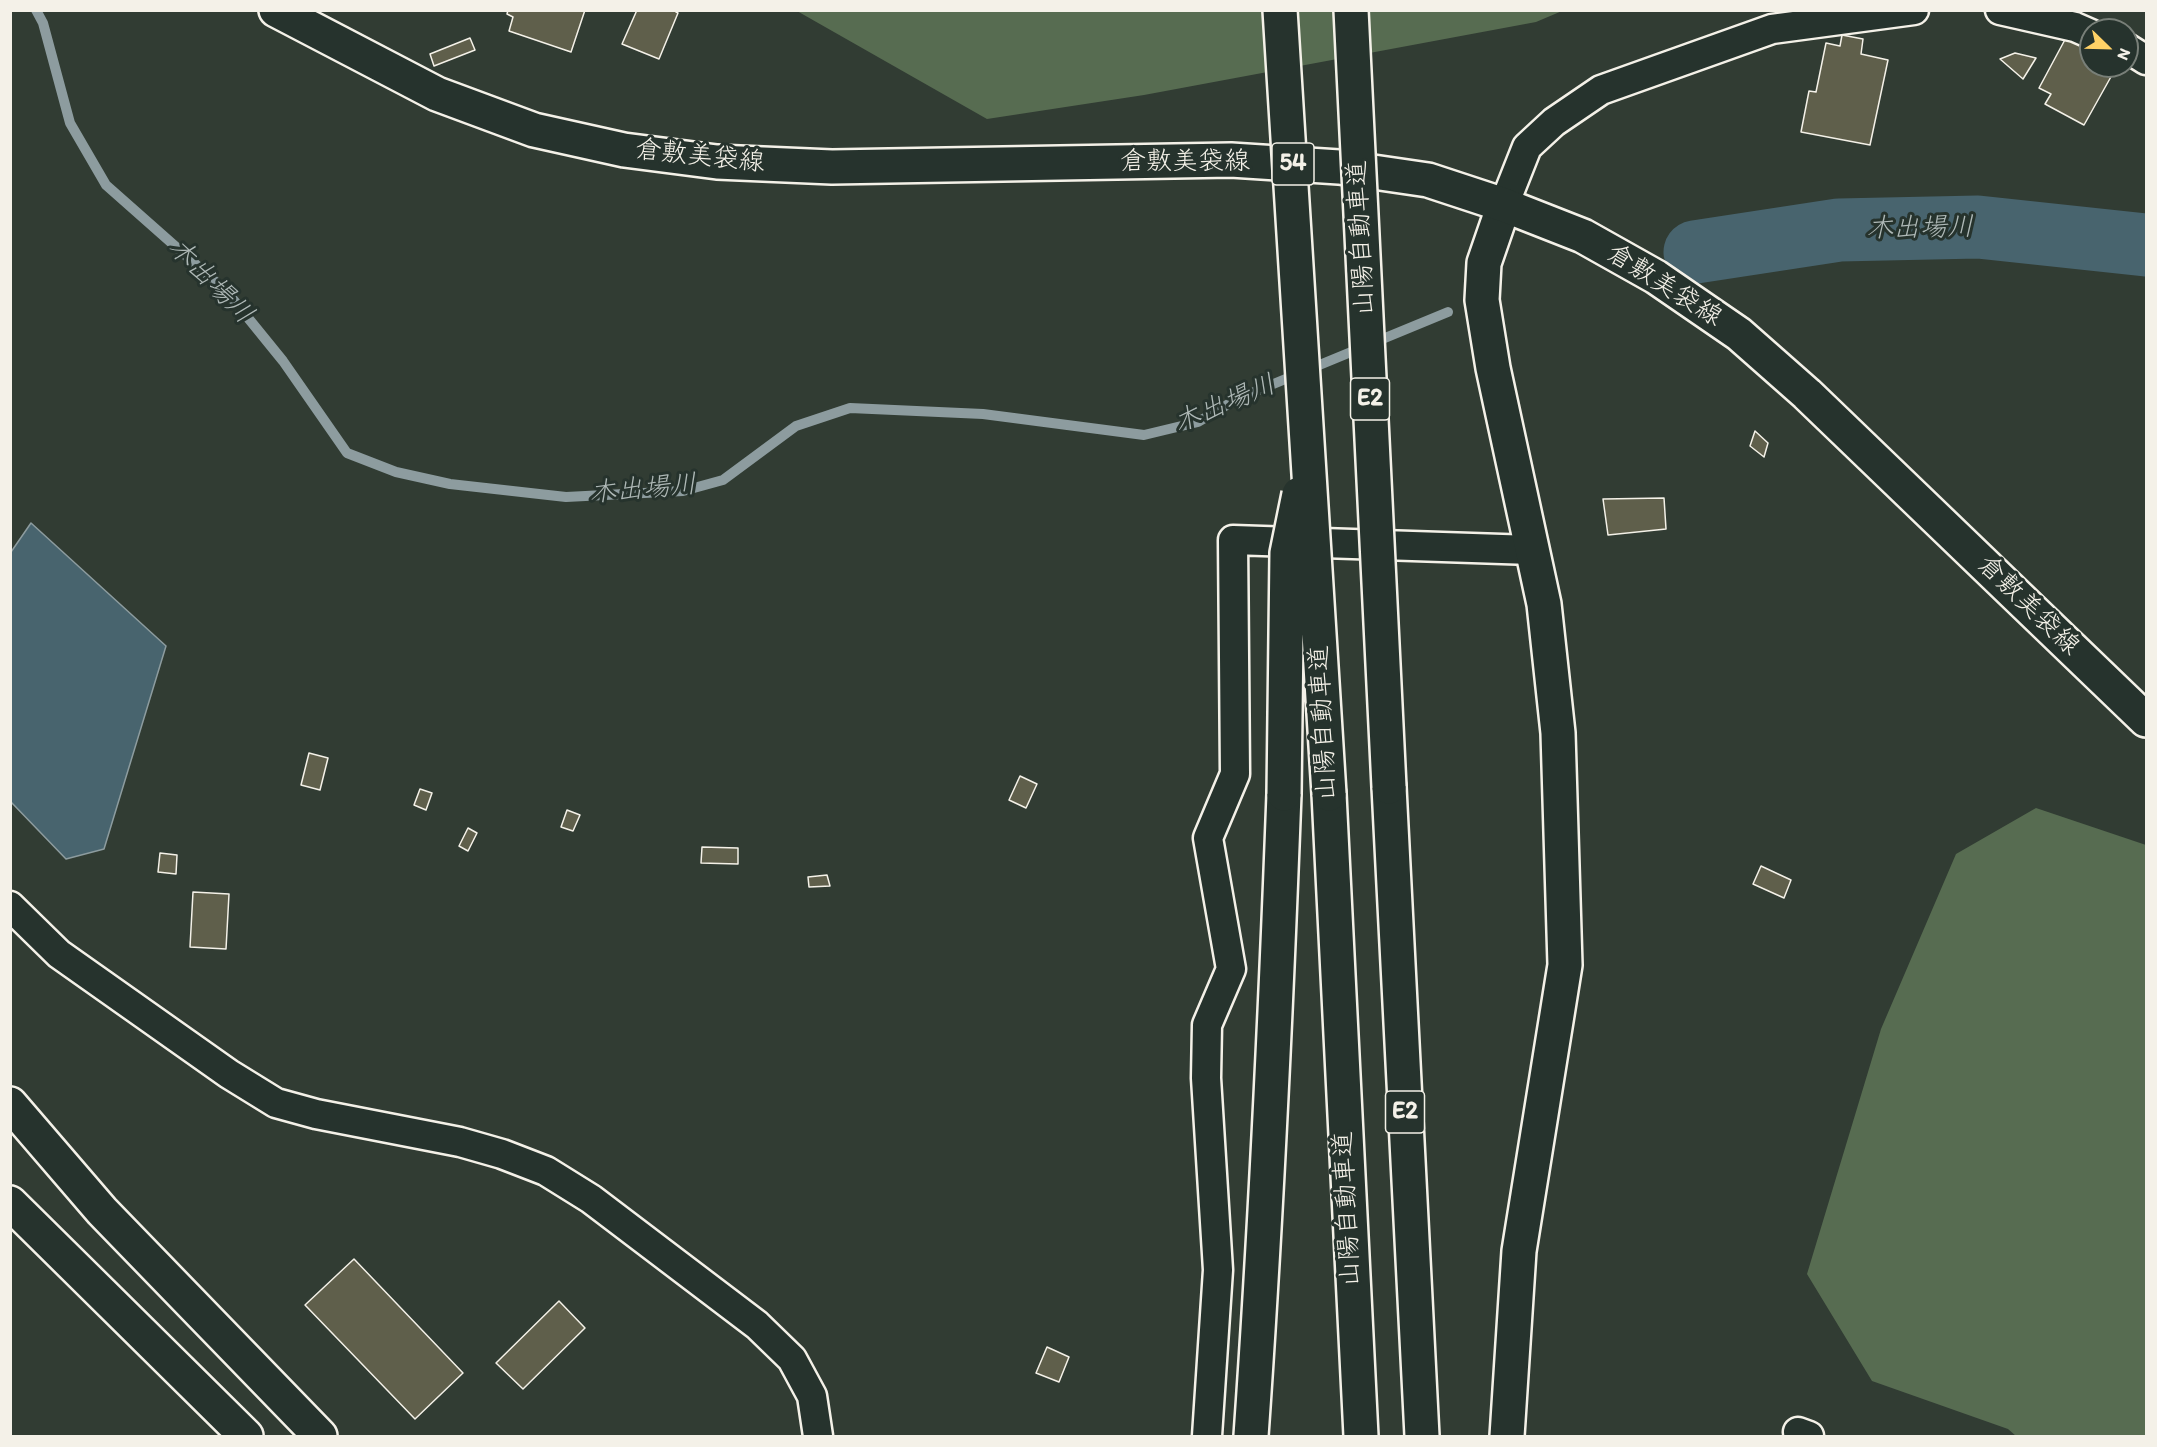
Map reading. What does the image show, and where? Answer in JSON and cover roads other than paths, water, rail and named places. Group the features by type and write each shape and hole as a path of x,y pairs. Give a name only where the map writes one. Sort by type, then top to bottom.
{"main road":[{"name":"倉敷美袋線","path":"276,10 437,94 534,130 624,150 717,162 832,167 1231,160 1339,167 1428,180 1504,205 1593,242 1656,277 1739,334 1807,394 2146,720"},
{"name":"山陽自動車道","path":"1280,10 1329,794 1361,1437"},
{"name":"山陽自動車道","path":"1351,10 1422,1437"},
{"path":"1504,205 1484,263 1482,300 1493,368 1544,604 1558,733 1565,965 1519,1251 1507,1437"},
{"path":"1251,1437 1272,1091 1284,794 1287,553 1308,450"},
{"path":"10,1104 102,1211 320,1437"},
{"path":"10,1131 102,1211"},
{"path":"10,1203 246,1437"}],"street":[{"path":"1504,205 1527,147 1554,122 1601,90 1772,29 1914,10"},
{"path":"2000,10 2079,29"},
{"path":"1207,1437 1218,1270 1206,1078 1207,1025 1231,969 1208,838 1235,774 1233,540 1532,550"},
{"path":"10,906 59,954 229,1074 276,1103 316,1114 460,1143 502,1154 546,1171 591,1199 757,1325 792,1359 812,1396 818,1437"}],"water":[{"path":"31,523 166,646 104,849 66,859 11,802 11,552"}],"waterway":[{"name":"木出場川","path":"36,10 43,23 70,123 106,185 227,292 283,361 347,453 396,472 450,484 566,497 683,491 723,480 796,426 850,408 983,414 1144,435 1198,422 1237,399 1448,312"},
{"name":"木出場川","path":"1695,252 1839,230 1978,227 2146,245"}]}
